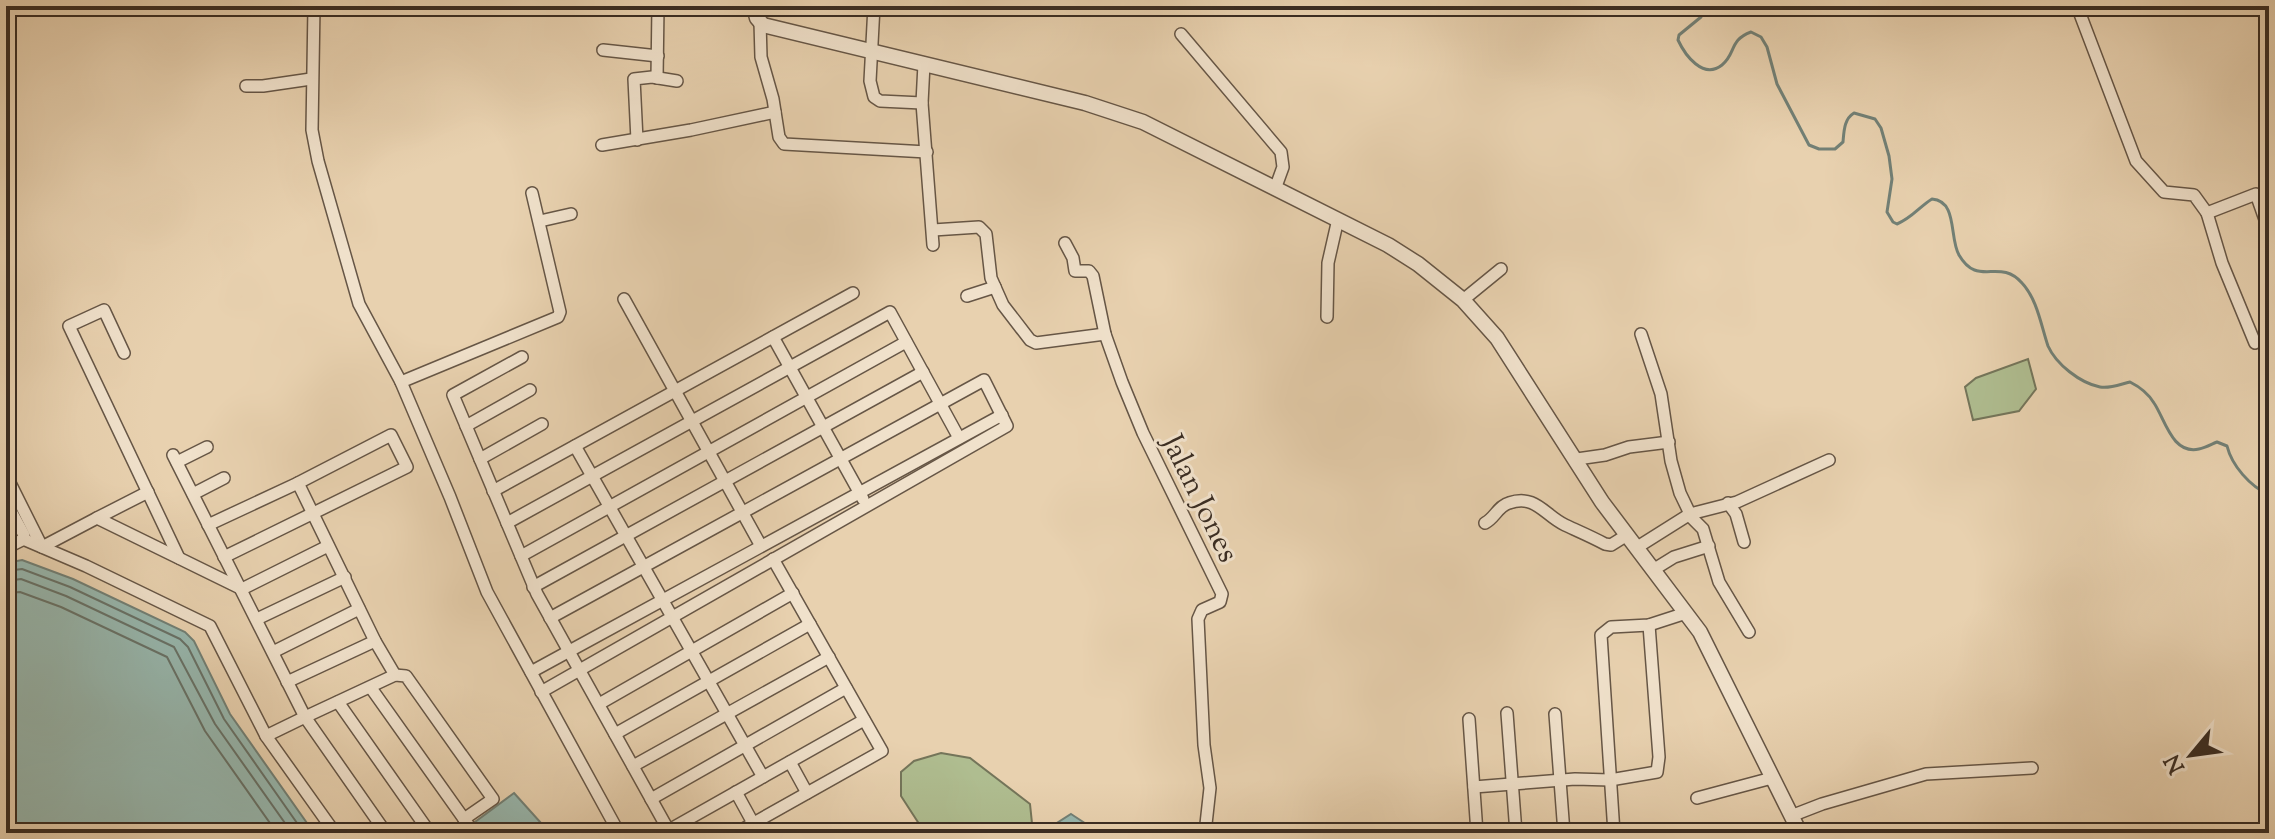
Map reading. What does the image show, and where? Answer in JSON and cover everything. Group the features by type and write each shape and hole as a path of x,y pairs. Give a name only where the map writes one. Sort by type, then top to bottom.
{"street":[{"path":"131,6 159,7"},
{"path":"314,6 312,130 359,304 401,382 487,592 619,833"},
{"path":"657,78 658,6"},
{"path":"754,6 760,22 761,57 779,137 788,146 891,148 927,152"},
{"path":"874,6 870,81 875,99 922,103"},
{"path":"2077,6 2136,161 2164,192 2192,194 2207,213 2222,263 2255,343"},
{"path":"760,22 1125,115 1338,219 1408,258 1463,300 1497,338 1602,502 1709,647 1800,833"},
{"path":"1181,34 1281,152 1283,167 1275,189"},
{"path":"603,50 658,56"},
{"path":"924,64 922,103 933,245"},
{"path":"246,86 311,79"},
{"path":"637,140 634,79 677,81"},
{"path":"602,145 775,112"},
{"path":"2207,213 2269,192"},
{"path":"401,382 558,317 560,312 532,193"},
{"path":"2256,194 2269,231"},
{"path":"540,221 571,214"},
{"path":"1327,317 1328,263 1338,219"},
{"path":"933,230 979,227 983,230 986,234 989,272 995,287 1003,305 1030,340 1036,343 1105,334"},
{"name":"Jalan Jones","path":"1065,243 1072,255 1075,271 1089,271 1093,276 1105,334 1143,433 1222,594 1220,602 1202,610 1198,619 1204,745 1210,788 1205,833"},
{"path":"1463,300 1501,269"},
{"path":"967,296 995,287"},
{"path":"493,491 853,293"},
{"path":"624,299 761,546"},
{"path":"124,353 104,310 69,326 179,558"},
{"path":"507,523 890,312 959,438"},
{"path":"1641,334 1661,394 1678,486 1690,514 1703,529 1715,574 1727,600 1749,632"},
{"path":"773,337 867,506"},
{"path":"521,556 906,342"},
{"path":"522,357 453,395 533,587 670,832 864,720"},
{"path":"533,587 923,372"},
{"path":"541,692 1007,426 984,380 550,618"},
{"path":"466,426 530,390"},
{"path":"531,672 1002,415"},
{"path":"480,459 542,424"},
{"path":"208,525 391,435 407,467 224,557"},
{"path":"1577,459 1669,442"},
{"path":"575,446 763,777"},
{"path":"207,447 175,459 305,717 386,833"},
{"path":"1636,548 1690,514 1741,500 1829,460"},
{"path":"6,475 42,547"},
{"path":"193,494 224,478"},
{"path":"298,483 375,641 395,675"},
{"path":"42,547 148,492"},
{"path":"1485,523 1502,506 1512,501 1539,504 1565,525 1605,544 1611,545 1627,535"},
{"path":"6,502 24,535 23,539"},
{"path":"1728,503 1736,514 1744,542"},
{"path":"97,518 242,589"},
{"path":"23,539 210,626 266,736 335,833"},
{"path":"6,548 23,539"},
{"path":"242,589 328,546"},
{"path":"1653,570 1674,557 1709,546"},
{"path":"736,833 882,751 773,559"},
{"path":"257,619 345,577"},
{"path":"599,704 793,593"},
{"path":"273,652 359,609"},
{"path":"1614,833 1601,635 1611,627 1649,625 1686,613"},
{"path":"615,734 810,624"},
{"path":"1474,787 1610,780 1651,774 1659,768 1649,625"},
{"path":"287,682 375,641"},
{"path":"633,766 829,657"},
{"path":"266,736 395,675 406,676 493,799 464,819"},
{"path":"371,688 474,833"},
{"path":"651,799 846,688"},
{"path":"338,702 430,833"},
{"path":"1507,713 1516,833"},
{"path":"1555,714 1564,833"},
{"path":"1469,719 1477,833"},
{"path":"790,762 807,793"},
{"path":"1791,816 1926,774 2032,768"},
{"path":"1697,798 1772,778"},
{"path":"736,792 753,823"}],"green space":[{"path":"2028,359 2036,389 2019,411 1973,420 1965,387 1976,378"},
{"path":"941,753 970,758 1030,804 1033,833 925,833 901,796 901,772 914,761"}],"water":[{"path":"22,560 73,579 185,632 194,641 230,714 314,833 6,833 6,563"},
{"path":"514,793 550,833 485,833 475,822"},
{"path":"1071,814 1100,833 1045,833"}],"waterway":[{"path":"1702,6 1701,17 1679,35 1678,40 1696,64 1708,70 1722,65 1739,39 1751,32 1761,37 1767,47 1777,84 1809,145 1819,149 1835,149 1843,142 1846,122 1854,113 1875,119 1881,128 1889,156 1892,179 1887,212 1893,222 1902,222 1932,199 1940,201 1949,213 1956,248 1966,265 1981,272 2005,272 2022,283 2038,313 2048,346 2063,366 2077,377 2100,387 2130,382 2137,386 2152,399 2170,434 2182,447 2199,449 2217,442 2227,446 2243,475 2269,495"},
{"path":"2269,545 2266,555 2269,559"}]}
